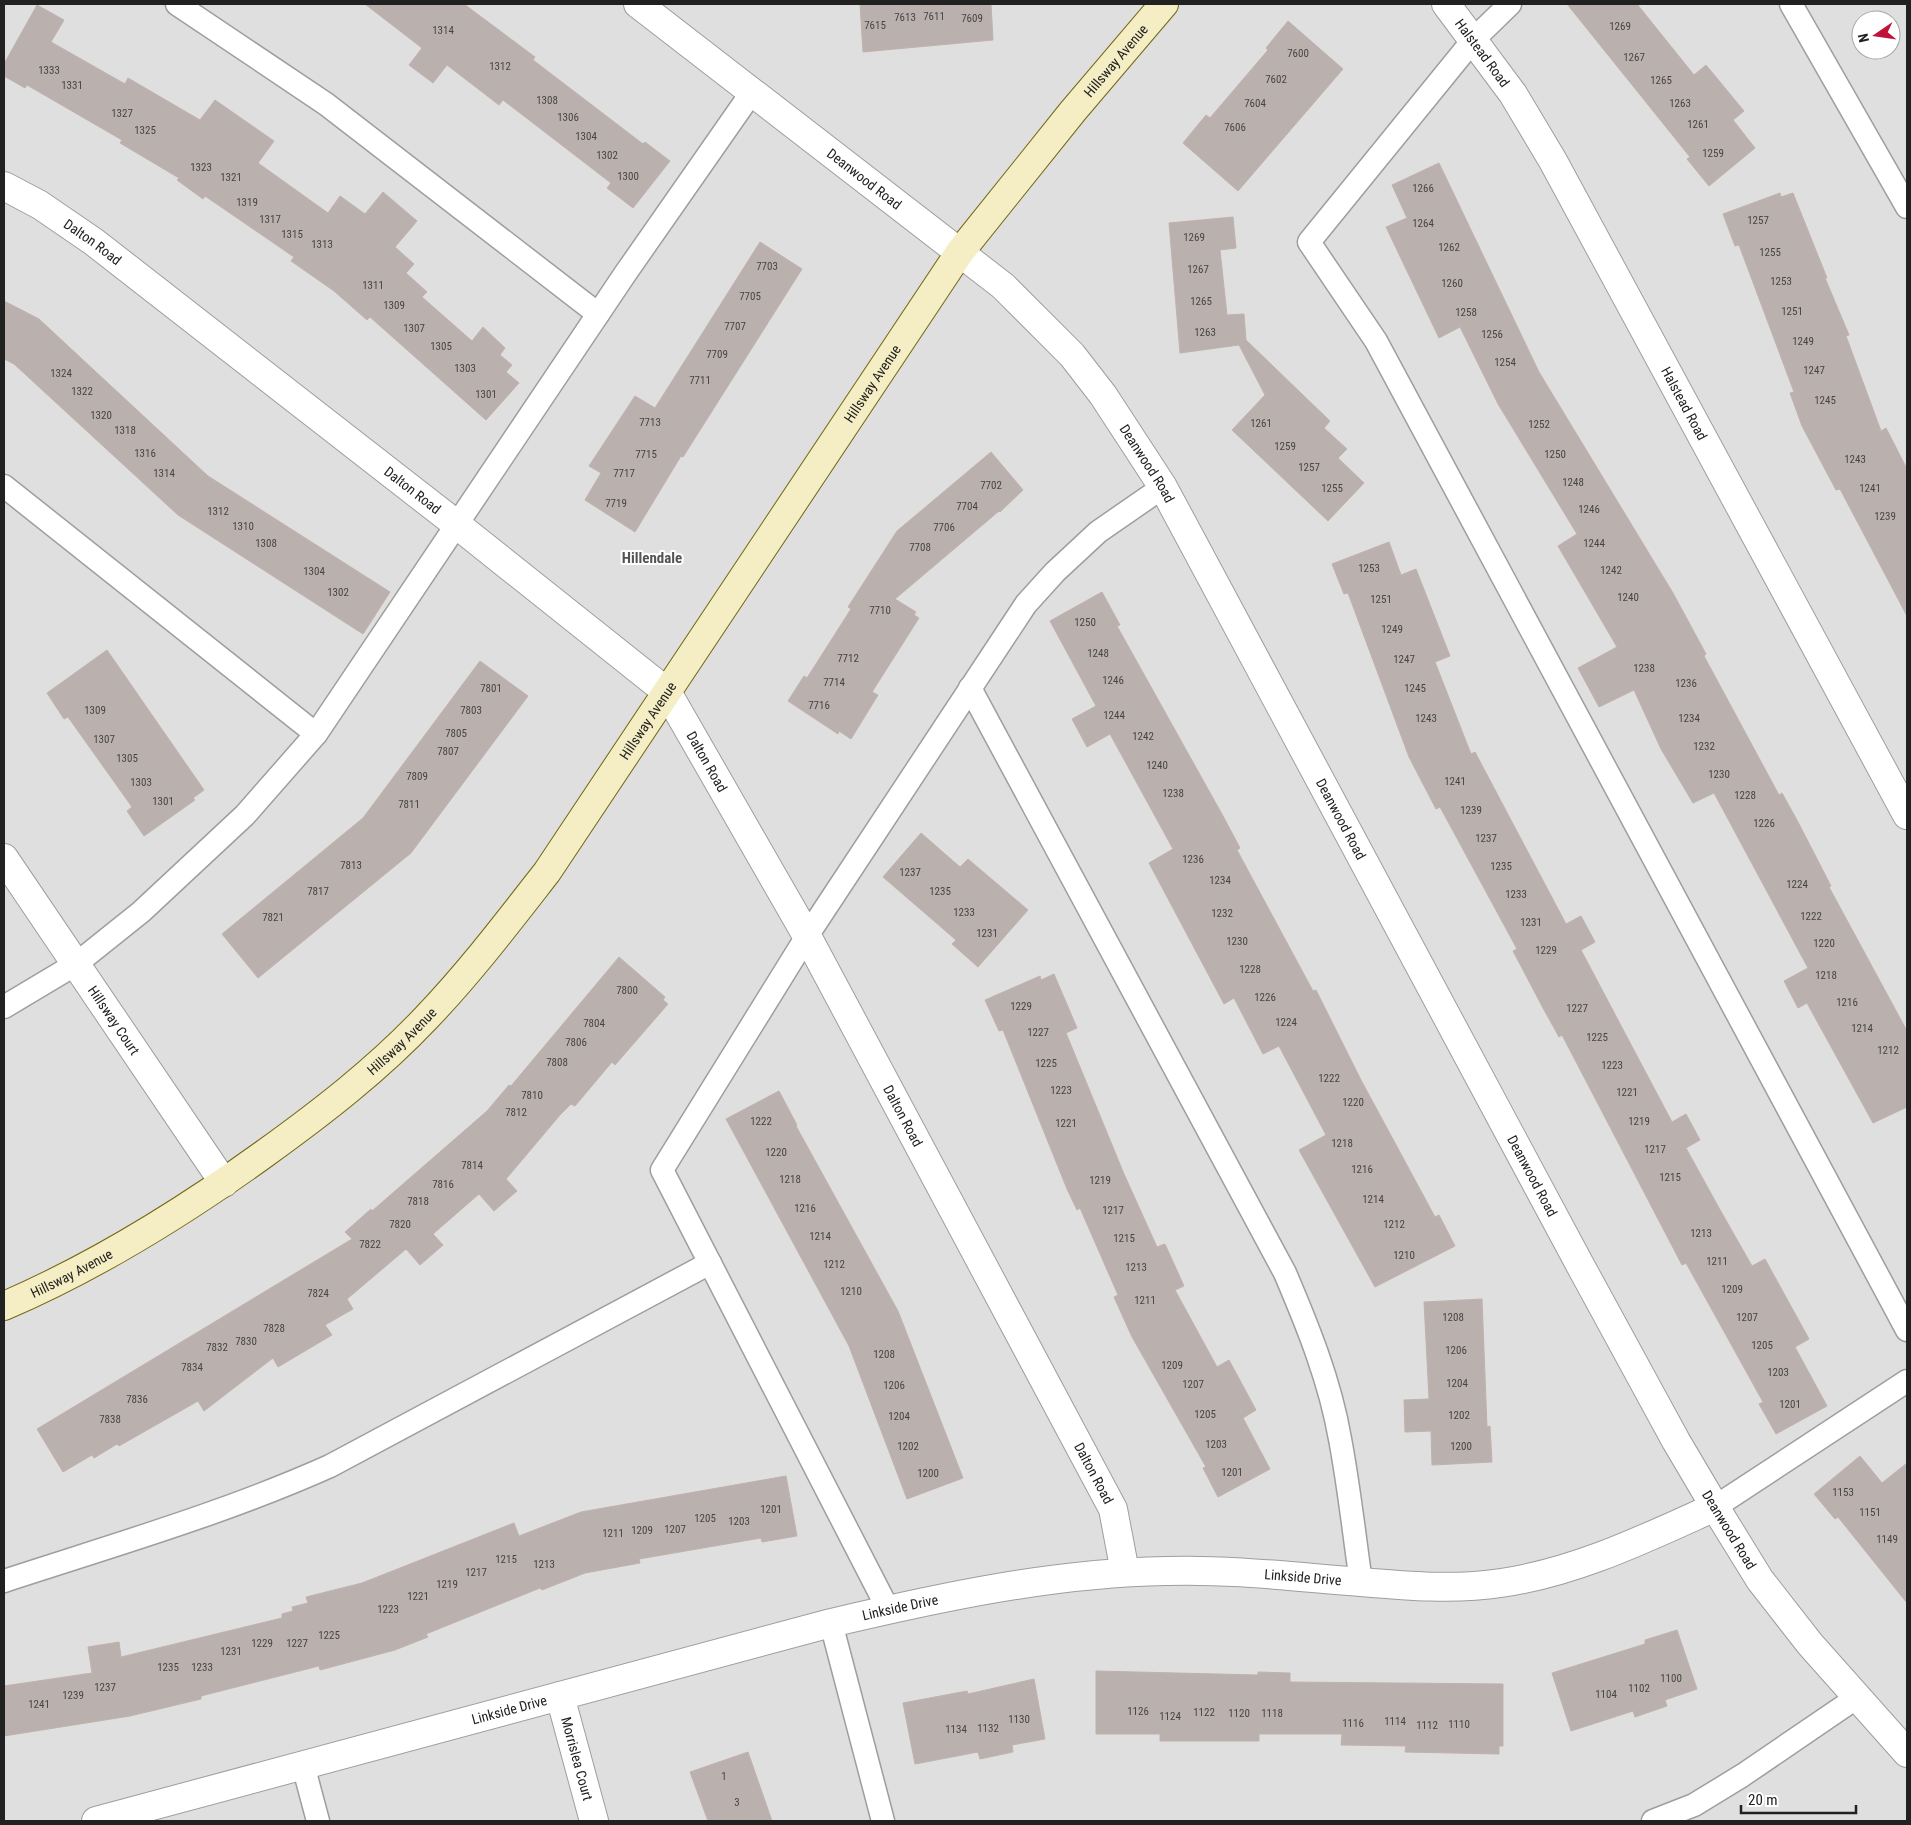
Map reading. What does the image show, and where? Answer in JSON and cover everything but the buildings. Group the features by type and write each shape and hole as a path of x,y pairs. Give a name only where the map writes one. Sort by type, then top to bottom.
{"street":[{"name":"Deanwood Road","path":"638,4 1003,286 1072,355 1104,395 1163,487 1575,1255 1714,1507 1760,1580 1856,1698 1907,1753"},
{"name":"Hillsway Avenue","path":"4,1306 44,1289 111,1255 224,1182 295,1132 359,1081 426,1019 488,948 547,872 960,252 1073,111 1164,4"},
{"name":"Halstead Road","path":"1446,4 1474,39 1513,94 1553,161 1907,815"},
{"name":"Dalton Road","path":"4,186 40,205 94,242 456,524 667,692 807,936 1113,1509 1125,1572"},
{"name":"Hillsway Court","path":"4,858 224,1182"},
{"name":"Linkside Drive","path":"96,1821 888,1609 1028,1584 1125,1572 1212,1571 1454,1587 1501,1583 1544,1575 1591,1560 1714,1507"},
{"name":"Morrislea Court","path":"560,1696 594,1821"}],"lane":[{"path":"177,4 326,104 598,314"},
{"path":"1510,4 1474,39 1309,242 1376,341 1907,1330"},
{"path":"1791,4 1907,207"},
{"path":"4,1007 76,964 141,912 245,815 316,734 598,314 752,92"},
{"path":"4,486 316,734"},
{"path":"888,1609 662,1170 807,936 1026,604 1055,572 1098,532 1163,487"},
{"path":"970,688 1285,1273 1308,1329 1327,1384 1340,1438 1361,1582"},
{"path":"4,1581 217,1512 274,1491 330,1466 710,1263"},
{"path":"1714,1507 1907,1381"},
{"path":"831,1623 883,1821"},
{"path":"1654,1821 1694,1805 1744,1775 1856,1698"},
{"path":"303,1765 318,1821"}],"shaded area":[{"path":"4,4 1907,4 1907,1821 4,1821"}],"district":[{"name":"Hillendale","path":"652,558"}]}
